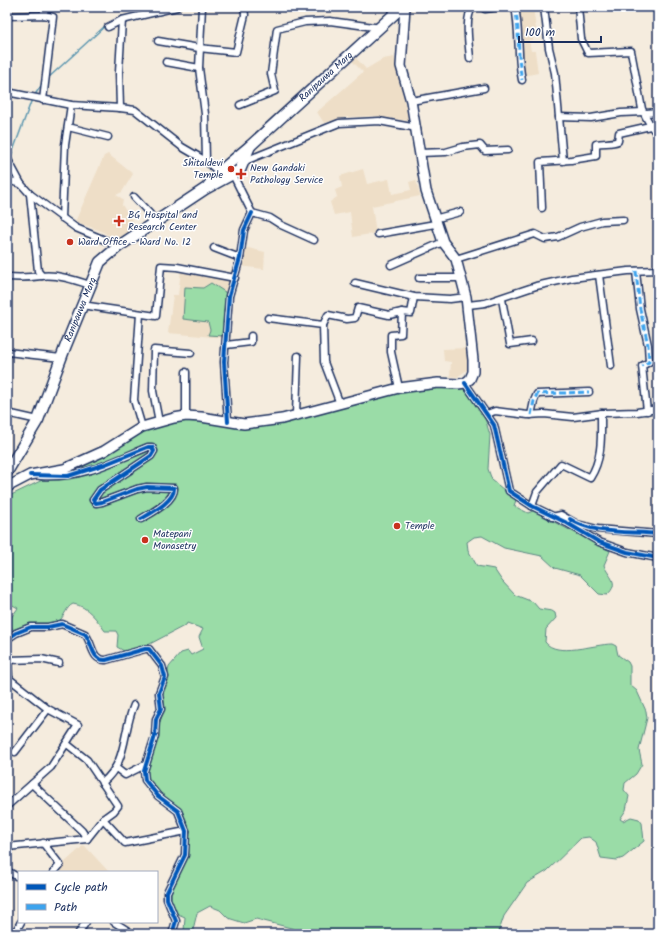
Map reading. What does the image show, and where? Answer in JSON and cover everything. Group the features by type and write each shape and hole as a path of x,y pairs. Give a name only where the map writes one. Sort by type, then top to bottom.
{"main road":[{"name":"Ranipauwa Marg","path":"7,472 38,420 61,358 100,262 119,246 205,189 219,172 381,28 402,7"},
{"path":"7,487 30,475 64,469 104,451 142,428 159,422 186,416 244,424 282,419 296,414 399,388 424,384 465,383 473,372 467,301 456,259 443,242 434,221 426,191 419,153 417,128 401,66 405,7"},
{"path":"205,189 240,170 250,146"}],"street":[{"path":"44,7 44,15"},
{"path":"108,27 122,20 177,7"},
{"path":"202,7 199,68 206,114 206,161"},
{"path":"158,41 199,48 236,52 245,16 244,7"},
{"path":"470,58 468,34 470,11 473,7"},
{"path":"482,7 484,9 500,7"},
{"path":"515,7 518,25 518,52 522,80"},
{"path":"544,7 548,48 555,73 563,161"},
{"path":"578,7 581,39 588,53 631,51 645,112 650,126 658,135"},
{"path":"7,16 44,15 53,17 43,100"},
{"path":"120,108 119,72 122,20"},
{"path":"240,105 275,91 271,74 276,29 305,22 330,21 381,28"},
{"path":"166,62 199,68"},
{"path":"411,101 484,88"},
{"path":"7,92 71,105 135,110 182,147 206,161 219,172"},
{"path":"62,218 62,183 71,105"},
{"path":"559,117 591,118 621,113 658,112"},
{"path":"245,161 339,123 379,121 417,128"},
{"path":"542,208 540,162 563,161 596,156 596,144 618,141 619,133 650,126"},
{"path":"68,127 108,137"},
{"path":"419,153 446,152 463,147 480,145 485,151 508,150"},
{"path":"7,158 21,184 30,194 76,228 119,246"},
{"path":"233,175 252,213 270,218 281,225 314,240"},
{"path":"7,180 21,184"},
{"path":"30,194 38,271 42,276"},
{"path":"134,197 150,214 154,224"},
{"path":"378,234 434,221 460,212"},
{"path":"228,422 224,362 229,296 240,258 244,230 252,213"},
{"path":"456,259 536,234 545,239 558,237 580,227 602,221 623,220"},
{"path":"391,265 443,242"},
{"path":"214,248 240,258"},
{"path":"82,305 156,316 160,266 177,267 235,278"},
{"path":"355,283 414,297 485,303 502,299 536,286 580,276 658,270"},
{"path":"636,271 640,309 648,345 649,362 642,366 647,411"},
{"path":"599,275 611,366"},
{"path":"7,277 30,279 42,276 68,278 90,285"},
{"path":"419,278 461,278"},
{"path":"340,404 324,362 323,325 328,315 355,318 358,308 389,315 402,312 412,313 414,297"},
{"path":"502,299 510,344 532,341"},
{"path":"399,388 395,375 391,341 392,334 400,334 402,312"},
{"path":"140,314 134,400 142,428"},
{"path":"268,318 323,325"},
{"path":"226,345 250,342 250,336"},
{"path":"159,422 153,391 154,350 191,353"},
{"path":"7,352 61,358"},
{"path":"296,414 298,356"},
{"path":"186,372 186,416"},
{"path":"465,383 494,425 509,491 532,506 611,547 658,558"},
{"path":"531,415 537,394 589,392"},
{"path":"487,414 495,410 531,415 544,414 573,417 601,413 647,411 658,409"},
{"path":"7,413 38,420"},
{"path":"532,506 537,492 561,464 590,478 597,467 600,455 601,413"},
{"path":"30,475 68,476 106,464 148,447 152,447 154,451 151,456 100,490 93,500 96,503 102,502 147,487 174,488 174,492 171,497 141,519"},
{"path":"552,516 561,515 577,524 597,530 658,534"},
{"path":"7,639 16,633 31,627 48,627 62,624 85,634 95,655 102,660 149,649 162,666 165,677 158,696 161,706 156,719 156,732 146,765 145,780 158,796 178,811 186,832 185,855 168,890 167,899 176,921 172,934"},
{"path":"7,806 51,767 78,725 48,709 8,678 8,660 42,659 59,663"},
{"path":"102,783 112,775 116,768 125,742 129,716 134,705"},
{"path":"15,752 48,709"},
{"path":"7,847 87,839 103,819 118,806 87,760 67,744"},
{"path":"116,768 125,775 146,765"},
{"path":"32,784 82,831 87,839"},
{"path":"103,819 125,843 186,832"},
{"path":"43,843 60,865 55,871"},
{"path":"7,871 16,876"},
{"path":"14,934 20,923"},
{"path":"78,934 85,923"},
{"path":"116,923 133,934"}],"shaded area":[{"path":"517,7 533,7 536,29 533,30 533,40 529,40 531,51 535,51 538,73 523,76"},
{"path":"394,57 409,121 375,116 347,117 324,123 317,112 363,72 352,61 356,58 366,69 383,59"},
{"path":"108,154 133,174 122,192 116,195 123,199 122,205 137,228 121,242 99,230 75,222 104,156"},
{"path":"363,169 367,184 389,179 392,194 411,190 409,182 416,180 420,196 372,206 376,233 353,237 350,212 334,215 330,202 337,197 335,190 342,187 340,176"},
{"path":"244,247 265,252 264,269 240,266"},
{"path":"181,270 233,278 224,338 168,333 173,295 178,295"},
{"path":"468,348 467,370 457,377 450,376 451,362 444,361 443,349"},
{"path":"84,845 108,871 55,871"}],"green space":[{"path":"211,283 225,292 227,299 223,336 208,335 210,330 208,322 183,319 185,287 203,288"},
{"path":"423,387 452,387 464,389 484,415 490,435 488,469 492,480 516,500 514,506 528,513 533,511 610,551 604,565 612,580 613,587 607,595 599,594 580,575 555,568 542,556 504,548 482,536 474,537 467,542 468,550 477,566 494,569 502,581 515,595 533,602 539,609 552,611 555,613 556,618 546,629 545,642 551,647 567,650 612,644 616,646 618,655 628,662 630,666 630,685 637,691 646,711 647,718 639,750 642,764 636,774 625,783 624,790 629,796 626,810 620,819 623,821 631,817 639,819 642,823 644,841 623,858 617,860 601,858 596,842 589,837 581,838 547,871 527,883 504,916 498,934 306,934 291,928 256,919 244,923 228,918 220,910 210,906 197,913 192,934 178,934 184,931 185,917 178,914 175,915 168,893 185,856 188,837 187,827 182,815 152,787 145,772 164,709 162,696 169,667 181,653 188,651 191,655 203,649 199,637 203,629 187,623 186,625 146,646 124,651 117,647 118,635 116,631 105,631 88,611 78,605 73,604 69,607 61,619 54,624 14,631 8,622 18,608 7,602 7,497 107,449 141,429 178,419 243,428"}],"waterway":[{"path":"47,79 105,26"},
{"path":"34,96 43,83"},
{"path":"10,159 32,99"}],"marked path":[{"path":"515,7 518,25 522,80"},
{"path":"636,271 640,309 648,345 649,362 642,366"},
{"path":"531,415 537,394 589,392"}],"cycle path":[{"path":"228,422 224,362 229,296 240,258 244,230 252,213"},
{"path":"465,383 494,425 509,491 532,506 567,523 599,542 627,552 658,558"},
{"path":"30,475 68,476 106,464 148,447 152,447 154,451 151,456 100,490 93,500 96,503 102,502 137,489 147,487 174,488 173,493 167,502 141,519"},
{"path":"570,519 589,528 658,534"},
{"path":"7,639 16,633 31,627 48,627 62,624 85,634 95,655 101,660 149,649 162,666 165,677 159,693 161,709 156,719 155,736 144,771 145,780 158,796 178,811 186,831 185,855 167,892 167,899 176,921 172,934"}],"place":[{"name":"Shitaldevi Temple","path":"231,169"},
{"name":"New Gandaki Pathology Service","path":"241,174"},
{"name":"BG Hospital and Research Center","path":"119,221"},
{"name":"Ward Office - Ward No. 12","path":"70,242"},
{"name":"Temple","path":"397,526"},
{"name":"Matepani Monasetry","path":"145,540"}]}
